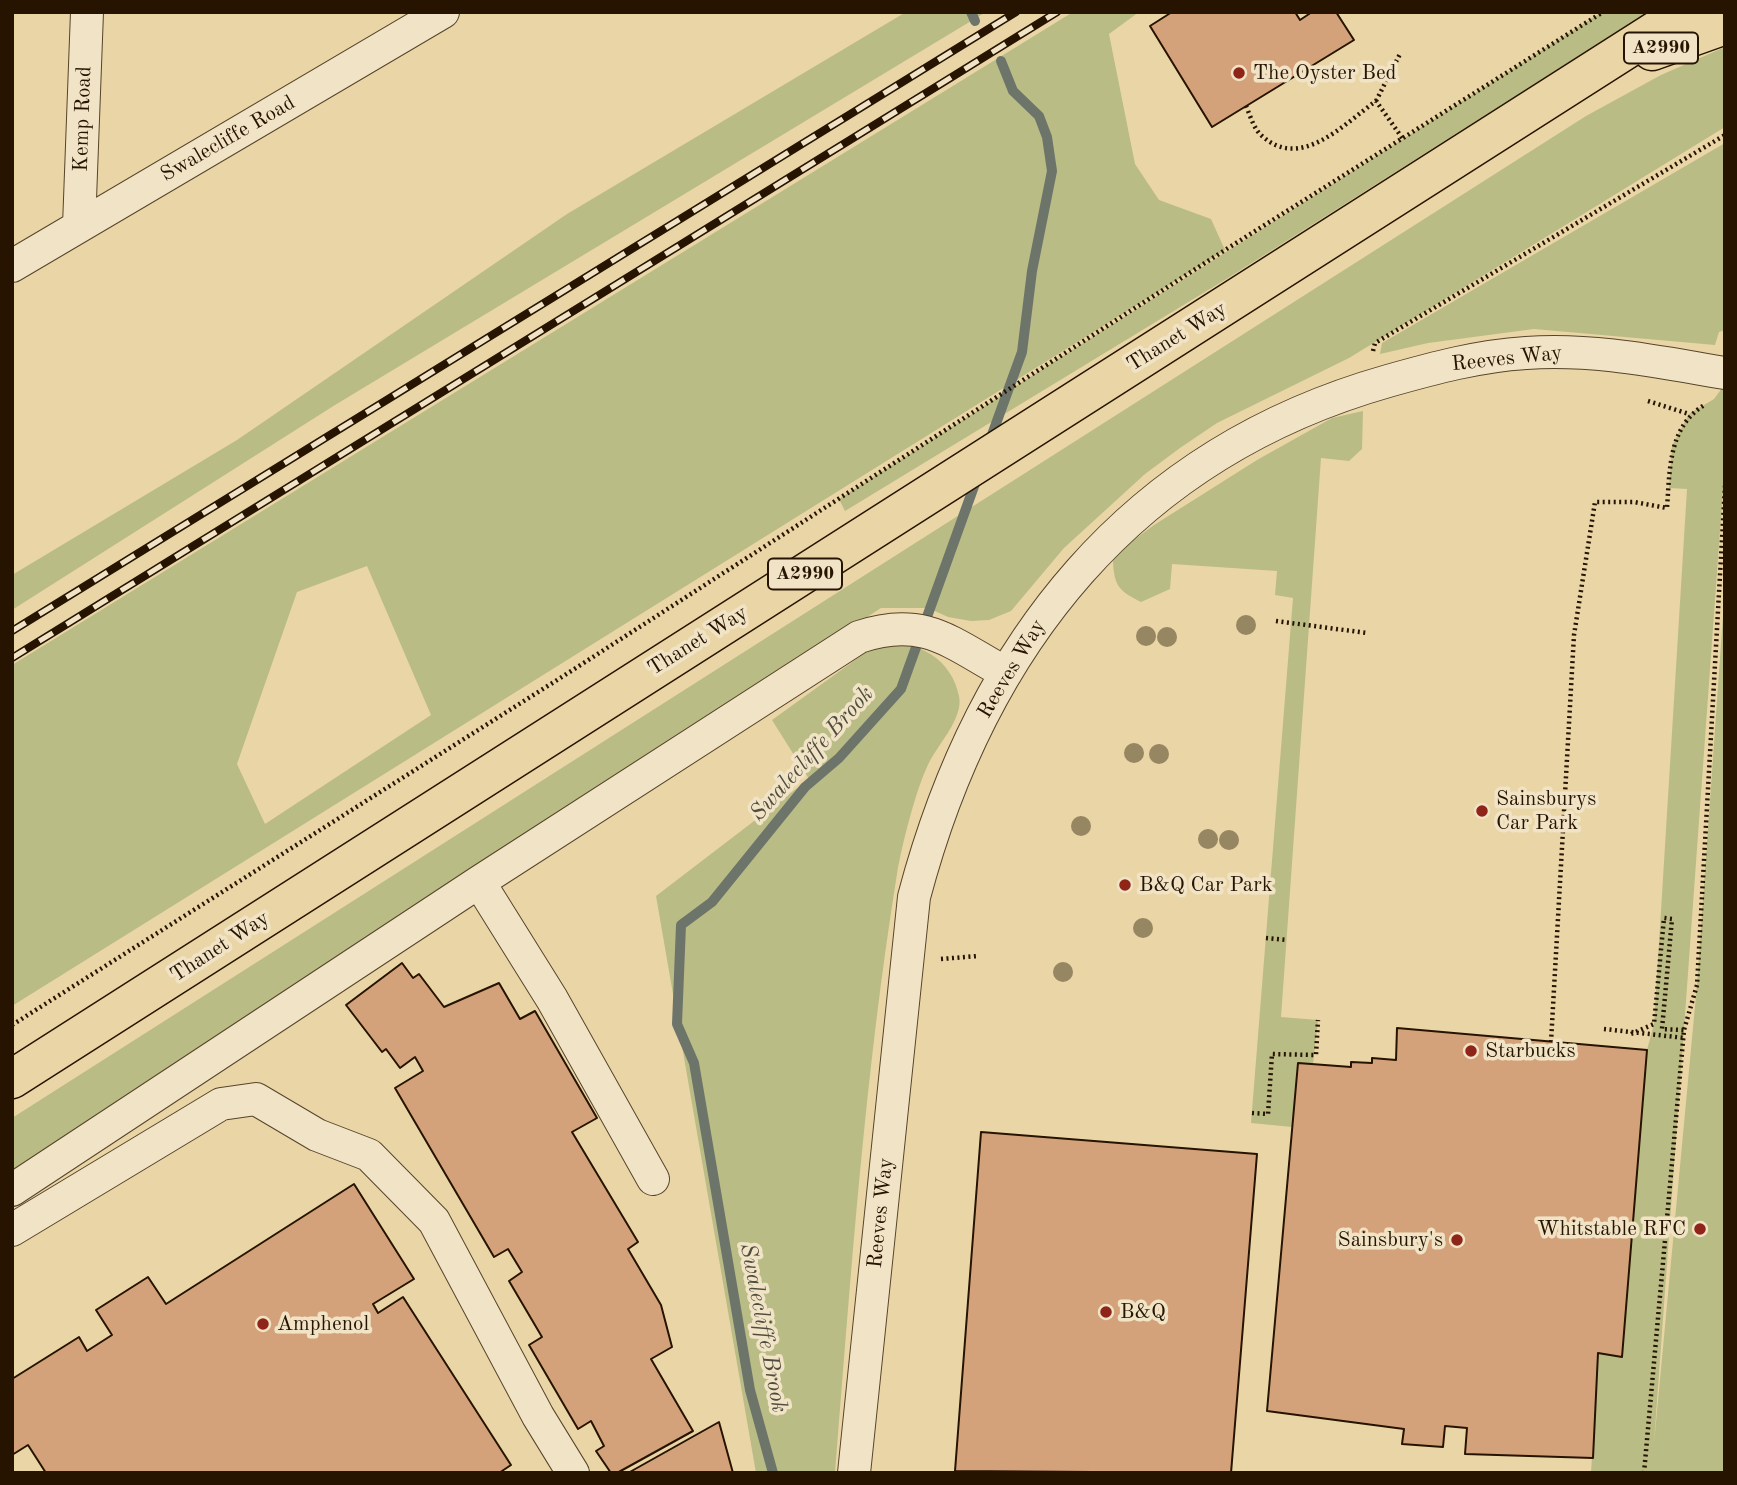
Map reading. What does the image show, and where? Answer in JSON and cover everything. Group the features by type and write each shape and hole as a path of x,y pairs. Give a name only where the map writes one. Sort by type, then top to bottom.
{"main road":[{"name":"Thanet Way","path":"12,1079 1685,12"},
{"name":"Thanet Way","path":"1597,70 1725,25"}],"street":[{"name":"Kemp Road","path":"79,226 87,12"},
{"name":"Swalecliffe Road","path":"12,266 443,12"},
{"name":"Reeves Way","path":"854,1473 914,897 925,855 972,738 1006,673 1035,626 1072,579 1120,528 1170,485 1248,436 1320,402 1363,388 1457,362 1526,353 1590,353 1720,386"},
{"path":"12,1190 479,882 781,690 859,637 888,627 915,628 934,633 1006,673"},
{"path":"479,882 552,999 653,1179"},
{"path":"12,1230 221,1104 257,1099 317,1135 369,1155 434,1221 538,1416 573,1473"}],"path":[{"path":"12,1025 565,676 1224,250 1603,12"},
{"path":"1246,106 1259,134 1274,144 1304,149 1376,101 1400,54"},
{"path":"1376,101 1403,139"},
{"path":"1363,388 1375,343 1725,135"},
{"path":"1551,1042 1574,635 1595,502 1634,502 1667,508 1672,446 1689,414 1720,386"},
{"path":"1648,401 1689,414"},
{"path":"1644,1473 1684,1030 1697,985 1725,486"},
{"path":"1276,621 1367,633"},
{"path":"1632,1034 1654,1024 1664,918 1672,919 1662,1029 1684,1030"},
{"path":"1266,938 1287,940"},
{"path":"1252,1113 1268,1114 1272,1054 1316,1055 1318,1020"},
{"path":"1604,1029 1685,1038"}],"green space":[{"path":"906,12 986,12 335,405 12,610 12,575 237,440 567,214"},
{"path":"1073,12 1139,12 1109,34 1135,164 1159,200 1211,219 1225,250 12,1006 12,665","holes":["367,566 431,715 265,824 237,764 297,592"]},
{"path":"1602,12 1648,12 1228,278 845,511 839,499"},
{"path":"1725,47 1725,127 1349,358 1217,423 1180,448 1145,474 1064,548 1011,611 989,620 971,621 948,617 928,608 881,608 12,1177 12,1118 1586,116 1661,75"},
{"path":"1725,143 1725,330 1719,332 1715,345 1534,329 1428,343 1380,354 1382,343"},
{"path":"1725,384 1725,462 1654,1443 1697,985 1725,587 1725,1473 1591,1473 1598,1353 1622,1356 1647,1050 1654,1024 1687,489 1669,488 1672,446 1689,414 1714,399"},
{"path":"1363,411 1362,449 1349,461 1321,458 1281,1017 1318,1020 1313,1064 1298,1064 1292,1127 1251,1123 1293,598 1275,595 1277,571 1172,564 1170,589 1141,602 1119,587 1113,561 1123,548 1154,525 1257,460 1332,418"},
{"path":"880,642 907,645 930,654 940,662 955,682 959,705 953,723 922,778 909,819 897,874 868,1098 835,1473 756,1473 656,896 809,779 772,720"}],"building":[{"name":"The Oyster Bed","path":"1172,12 1295,12 1300,20 1312,12 1336,12 1354,40 1212,127 1150,26"},
{"path":"402,963 413,978 419,974 444,1007 499,983 520,1019 535,1011 597,1118 572,1132 638,1242 628,1249 661,1305 672,1347 651,1359 693,1431 617,1473 611,1473 596,1451 604,1446 591,1421 578,1429 529,1345 542,1337 509,1281 522,1272 508,1249 494,1257 395,1088 423,1071 415,1057 400,1068 386,1049 382,1052 346,1005"},
{"name":"Sainsbury's","path":"1397,1028 1647,1050 1622,1357 1598,1353 1593,1458 1465,1454 1467,1428 1445,1426 1443,1447 1402,1444 1404,1429 1267,1411 1298,1063 1351,1067 1351,1062 1372,1063 1372,1058 1396,1060"},
{"name":"B&Q","path":"981,1132 1257,1154 1231,1473 955,1471"},
{"name":"Amphenol","path":"354,1184 414,1279 373,1304 378,1313 403,1297 511,1465 499,1473 46,1473 28,1445 12,1455 12,1379 79,1337 87,1351 112,1335 96,1310 148,1277 166,1304"},
{"path":"719,1422 733,1473 628,1473"}],"waterway":[{"name":"Swalecliffe Brook","path":"971,12 975,21"},
{"name":"Swalecliffe Brook","path":"989,443 1022,352 1032,271 1052,171 1047,137 1039,116 1013,91 1001,61"},
{"name":"Swalecliffe Brook","path":"773,1473 750,1390 694,1063 677,1024 681,925 712,902 805,787 839,758 901,689 977,478"}],"railway":[{"path":"12,631 1016,12"},
{"path":"12,658 1057,12"}],"place":[{"name":"The Oyster Bed","path":"1239,73"},
{"name":"Sainsburys Car Park","path":"1482,811"},
{"name":"B&Q Car Park","path":"1125,885"},
{"name":"Starbucks","path":"1471,1051"},
{"name":"Whitstable RFC","path":"1700,1229"},
{"name":"Sainsbury's","path":"1457,1240"},
{"name":"B&Q","path":"1106,1312"},
{"name":"Amphenol","path":"263,1324"}]}
